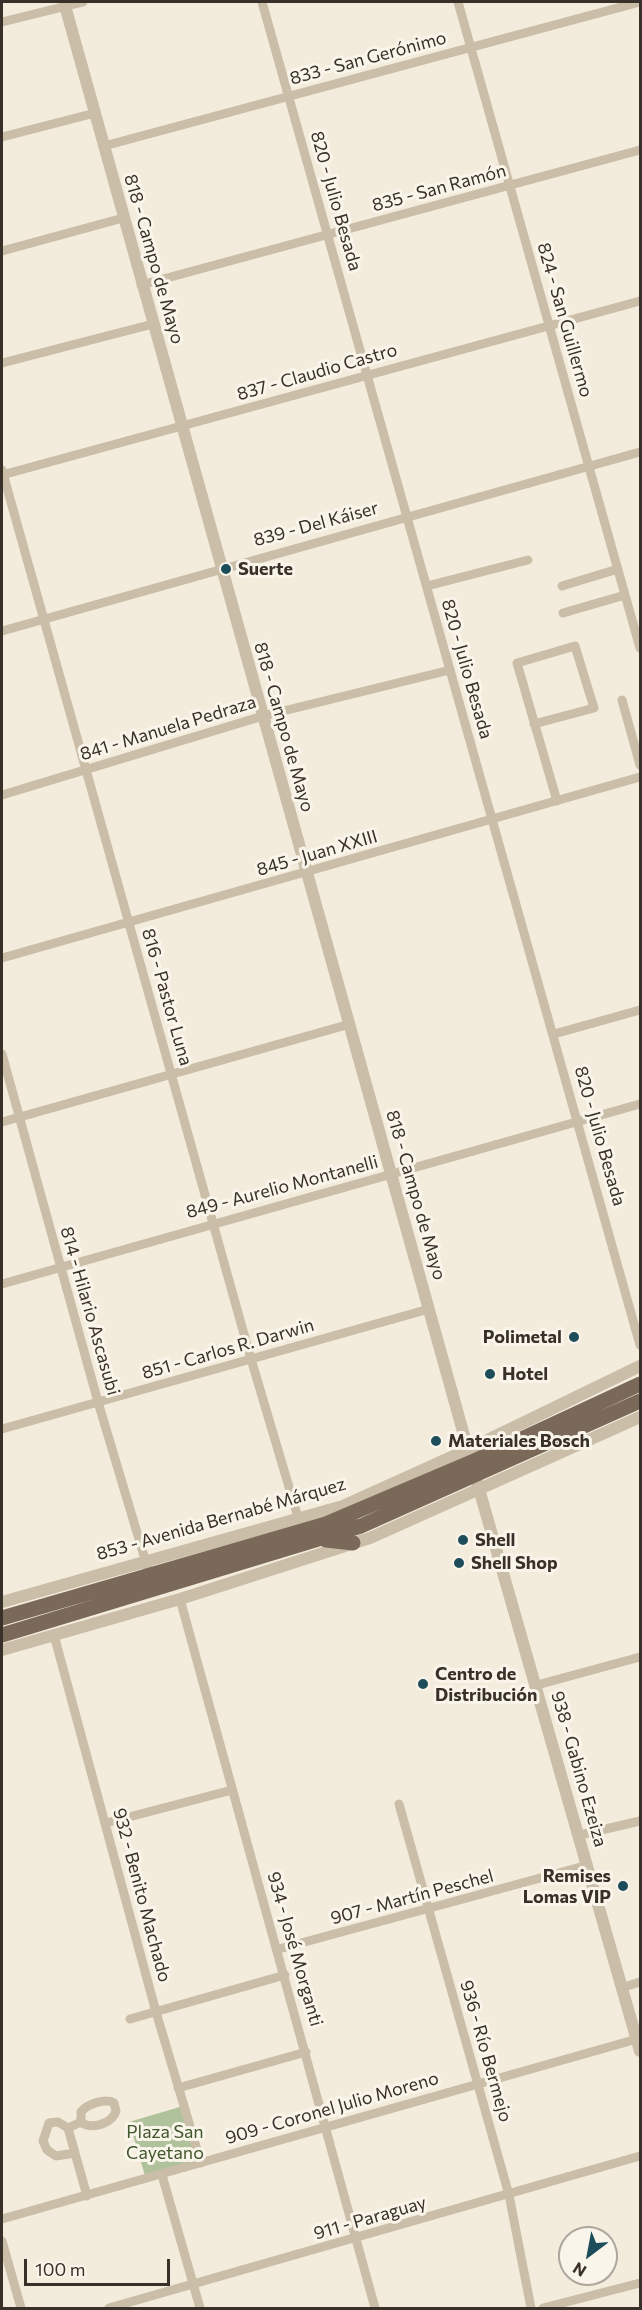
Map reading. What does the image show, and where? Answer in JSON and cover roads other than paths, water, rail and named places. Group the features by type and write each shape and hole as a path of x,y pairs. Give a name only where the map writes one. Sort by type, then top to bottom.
{"main road":[{"name":"853 - Avenida Bernabé Márquez","path":"3,1639 323,1539 474,1469 640,1384"},
{"name":"853 - Avenida Bernabé Márquez","path":"2,1617 148,1569 301,1526 474,1469 640,1401"},
{"path":"323,1539 353,1543"}],"street":[{"path":"2,22 64,4 83,2"},
{"name":"820 - Julio Besada","path":"262,2 579,1121 640,1345"},
{"name":"824 - San Guillermo","path":"458,2 591,466 640,648"},
{"name":"833 - San Gerónimo","path":"104,146 640,2"},
{"name":"818 - Campo de Mayo","path":"64,4 474,1469"},
{"path":"2,137 95,113"},
{"name":"835 - San Ramón","path":"141,285 640,150"},
{"path":"2,251 123,218"},
{"name":"837 - Claudio Castro","path":"2,473 181,427 640,301"},
{"path":"2,363 153,324"},
{"name":"839 - Del Káiser","path":"2,631 640,452"},
{"name":"816 - Pastor Luna","path":"2,473 251,1359 301,1526"},
{"path":"427,586 528,560"},
{"path":"562,586 618,569"},
{"path":"563,613 625,595"},
{"path":"534,724 594,708 575,646 517,663 534,724 557,801"},
{"name":"841 - Manuela Pedraza","path":"2,795 262,716 450,670"},
{"path":"622,699 640,765"},
{"name":"845 - Juan XXIII","path":"2,958 640,777"},
{"path":"554,1034 640,1010"},
{"path":"2,1122 350,1024"},
{"name":"814 - Hilario Ascasubi","path":"2,1054 98,1402 148,1569"},
{"name":"849 - Aurelio Montanelli","path":"2,1284 213,1222 640,1104"},
{"name":"851 - Carlos R. Darwin","path":"2,1430 429,1309"},
{"name":"853 - Avenida Bernabé Márquez","path":"3,1639 54,1635 180,1599 353,1543 640,1366"},
{"name":"853 - Avenida Bernabé Márquez","path":"474,1469 640,1417"},
{"name":"938 - Gabino Ezeiza","path":"474,1469 639,2045"},
{"name":"853 - Avenida Bernabé Márquez","path":"2,1602 148,1569"},
{"name":"934 - José Morganti","path":"180,1599 232,1790 279,1949 375,2308"},
{"name":"932 - Benito Machado","path":"54,1635 156,2012 201,2163"},
{"path":"537,1686 640,1657"},
{"path":"106,1823 232,1790"},
{"name":"936 - Río Bermejo","path":"399,1804 509,2195 531,2308"},
{"path":"580,1835 640,1821"},
{"name":"907 - Martín Peschel","path":"279,1949 588,1865"},
{"path":"130,2019 285,1975"},
{"path":"624,1987 640,1982"},
{"name":"909 - Coronel Julio Moreno","path":"2,2219 478,2084 639,2045"},
{"path":"178,2088 306,2052"},
{"path":"75,2153 56,2156 44,2146 44,2134 49,2123 58,2122 68,2128 75,2153 87,2196"},
{"path":"68,2128 81,2122"},
{"name":"911 - Paraguay","path":"109,2308 357,2239 640,2156"},
{"path":"162,2175 200,2308"},
{"path":"2,2241 21,2308"},
{"path":"543,2308 640,2283"}],"place":[{"name":"Suerte","path":"226,569"},
{"name":"Polimetal","path":"574,1337"},
{"name":"Hotel","path":"490,1374"},
{"name":"Materiales Bosch","path":"436,1441"},
{"name":"Shell","path":"463,1540"},
{"name":"Shell Shop","path":"459,1563"},
{"name":"Centro de Distribución","path":"423,1684"},
{"name":"Remises Lomas VIP","path":"623,1886"}],"park label":[{"name":"Plaza San Cayetano","path":"165,2142"}]}
